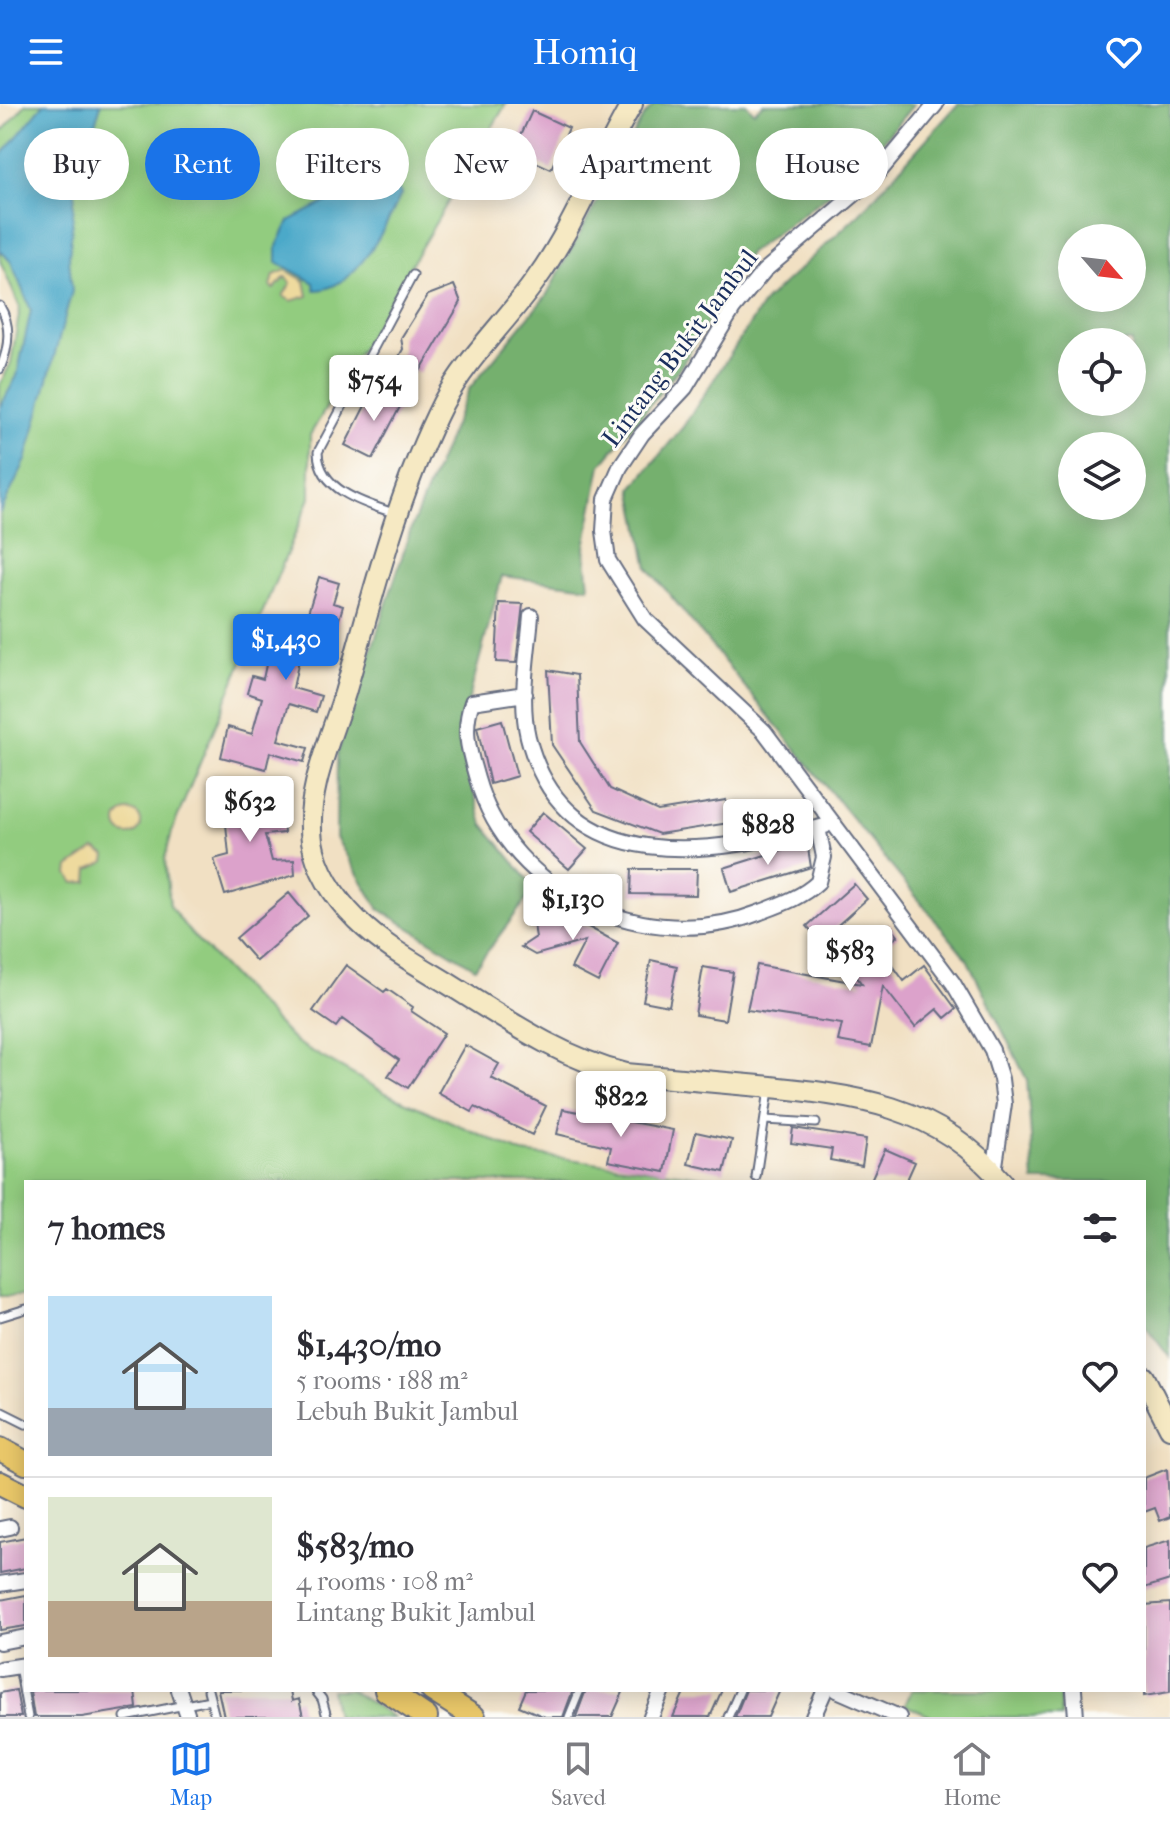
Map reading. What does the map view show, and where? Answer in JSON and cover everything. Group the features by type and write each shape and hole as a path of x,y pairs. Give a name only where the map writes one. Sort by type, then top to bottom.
{"main road":[{"path":"632,104 574,217 536,281 468,364 445,399 423,446 398,515 312,813 312,841 320,870 356,920 403,955 512,1024 591,1066 626,1074 841,1094 891,1106 944,1132 998,1177"},
{"path":"1146,1381 1170,1428"},
{"path":"0,1449 24,1462"},
{"path":"0,1483 24,1495"},
{"path":"389,1692 426,1717"},
{"path":"435,1692 474,1717"}],"street":[{"name":"Lintang Bukit Jambul","path":"936,104 875,177 764,271 733,309 685,388 642,434 620,467 606,499 604,531 608,560 645,619 764,731 953,983 992,1050 1004,1104 998,1177"},
{"path":"531,616 525,694 528,735 540,772 569,811 617,842 672,851 732,846 834,824"},
{"path":"525,694 472,702 465,739 482,798 514,848 545,883 603,914 666,927 711,925 745,918 783,904 818,882 824,857 818,828"},
{"path":"0,1584 24,1580"},
{"path":"0,1642 24,1637"},
{"path":"0,1669 23,1666"},
{"path":"180,1692 187,1712"},
{"path":"651,1717 661,1692"},
{"path":"813,1717 824,1692"},
{"path":"842,1692 899,1717"},
{"path":"1074,1692 1076,1717"}],"lane":[{"path":"398,515 339,490 324,474 318,452 413,275"},
{"path":"0,306 6,315 9,339 0,369"},
{"path":"756,1177 770,1087"},
{"path":"765,1120 816,1123"},
{"path":"0,1317 24,1310"},
{"path":"0,1411 24,1423"},
{"path":"26,1692 28,1717"},
{"path":"208,1692 215,1717"},
{"path":"317,1692 327,1717"},
{"path":"569,1717 579,1692"},
{"path":"728,1717 739,1692"},
{"path":"125,1717 187,1712 210,1700"}],"green space":[{"path":"26,104 506,104 492,128 425,128 425,200 449,200 310,435 310,498 173,828 165,858 170,906 187,929 294,1041 386,1093 522,1153 731,1180 24,1180 24,1296 0,1296 0,384 11,363 20,308 0,261 0,134"},
{"path":"655,104 746,104 754,112 763,104 914,104 888,135 888,128 756,128 756,200 822,200 749,253 682,365 601,465 585,547 589,587 502,576 458,739 483,824 535,888 475,968 379,909 336,838 337,755 412,526 469,389 546,296 598,200 740,200 740,128 637,128"},
{"path":"958,104 1170,104 1170,1358 1146,1327 1146,1180 1034,1180 1027,1080 967,959 648,568 632,488 683,427 765,301 872,200 888,200 888,182"},
{"path":"331,1692 353,1692 393,1717 336,1717"},
{"path":"911,1692 1059,1692 1061,1717 932,1717 905,1705"}],"sand":[{"path":"286,270 305,281 308,296 291,301 283,296 291,283 285,277 274,289 271,287 274,275"},
{"path":"129,811 138,814 141,823 138,832 129,835 120,832 117,823 120,814"},
{"path":"95,849 106,855 105,862 89,869 88,882 74,883 68,874 69,867"}],"water":[{"path":"44,104 101,104 94,128 24,128"},
{"path":"24,128 24,200 74,200 69,258 72,291 26,460 0,513 0,407 17,376 31,310 11,262 0,250 0,157"},
{"path":"330,200 398,200 378,239 356,268 344,280 315,290 314,283 277,262 277,246 289,221"}],"building":[{"path":"532,111 569,128 553,128 551,169 537,163 537,128 524,128"},
{"path":"454,285 461,302 419,373 397,360 403,349 401,338 428,295"},
{"path":"375,386 403,401 373,459 345,445"},
{"path":"319,577 339,583 333,603 343,606 334,636 338,637 334,657 301,650 293,688 321,696 316,712 289,704 278,740 308,748 304,762 270,752 266,769 221,757 228,727 252,734 262,698 247,693 252,676 263,679 275,623 303,629"},
{"path":"499,603 523,604 516,663 496,662"},
{"path":"548,670 577,675 580,742 610,789 658,811 726,800 729,823 659,834 596,810 552,745"},
{"path":"502,720 517,776 490,784 477,727"},
{"path":"258,789 261,814 282,812 284,833 265,835 272,861 294,860 295,875 225,895 214,859 229,855 223,793"},
{"path":"543,812 587,849 569,869 526,832"},
{"path":"807,842 811,867 731,892 724,868"},
{"path":"632,869 697,869 696,895 631,894"},
{"path":"854,884 867,899 820,941 807,926"},
{"path":"289,893 308,916 256,961 236,938"},
{"path":"564,905 581,914 577,921 618,943 598,982 571,968 585,941 535,955 521,947 536,937 533,920 557,917"},
{"path":"889,924 898,936 881,949 904,981 924,965 956,1009 945,1018 937,1009 915,1027 883,986 871,1047 838,1041 842,1024 747,1010 757,965 862,984 843,959"},
{"path":"651,960 677,966 669,1006 643,1001"},
{"path":"346,965 384,992 387,989 413,1007 411,1011 444,1033 408,1088 388,1076 399,1060 342,1019 336,1027 313,1011"},
{"path":"703,967 733,972 725,1020 695,1015"},
{"path":"465,1045 499,1064 491,1078 546,1106 532,1135 475,1107 472,1112 438,1093"},
{"path":"563,1109 673,1130 665,1172 608,1161 611,1147 557,1134"},
{"path":"793,1128 866,1139 862,1166 830,1160 832,1149 791,1143"},
{"path":"696,1132 732,1140 724,1172 688,1164"},
{"path":"885,1149 915,1162 907,1180 871,1180"},
{"path":"1167,1469 1170,1517 1160,1521 1155,1508 1146,1511 1146,1477"},
{"path":"24,1537 24,1568 0,1573 0,1542"},
{"path":"1170,1540 1170,1580 1146,1587 1146,1547"},
{"path":"24,1595 24,1626 0,1630 0,1600"},
{"path":"1170,1603 1170,1692 1144,1696 1146,1692 1146,1605"},
{"path":"16,1690 21,1717 0,1717 0,1693"},
{"path":"30,1692 135,1692 137,1708 82,1717 34,1717"},
{"path":"218,1692 290,1692 292,1701 299,1699 303,1717 224,1717"},
{"path":"525,1692 572,1692 563,1717 545,1717 519,1706"},
{"path":"585,1692 623,1692 612,1717 576,1717"},
{"path":"684,1692 721,1692 710,1717 673,1717"},
{"path":"745,1692 779,1692 768,1717 735,1717"}]}
